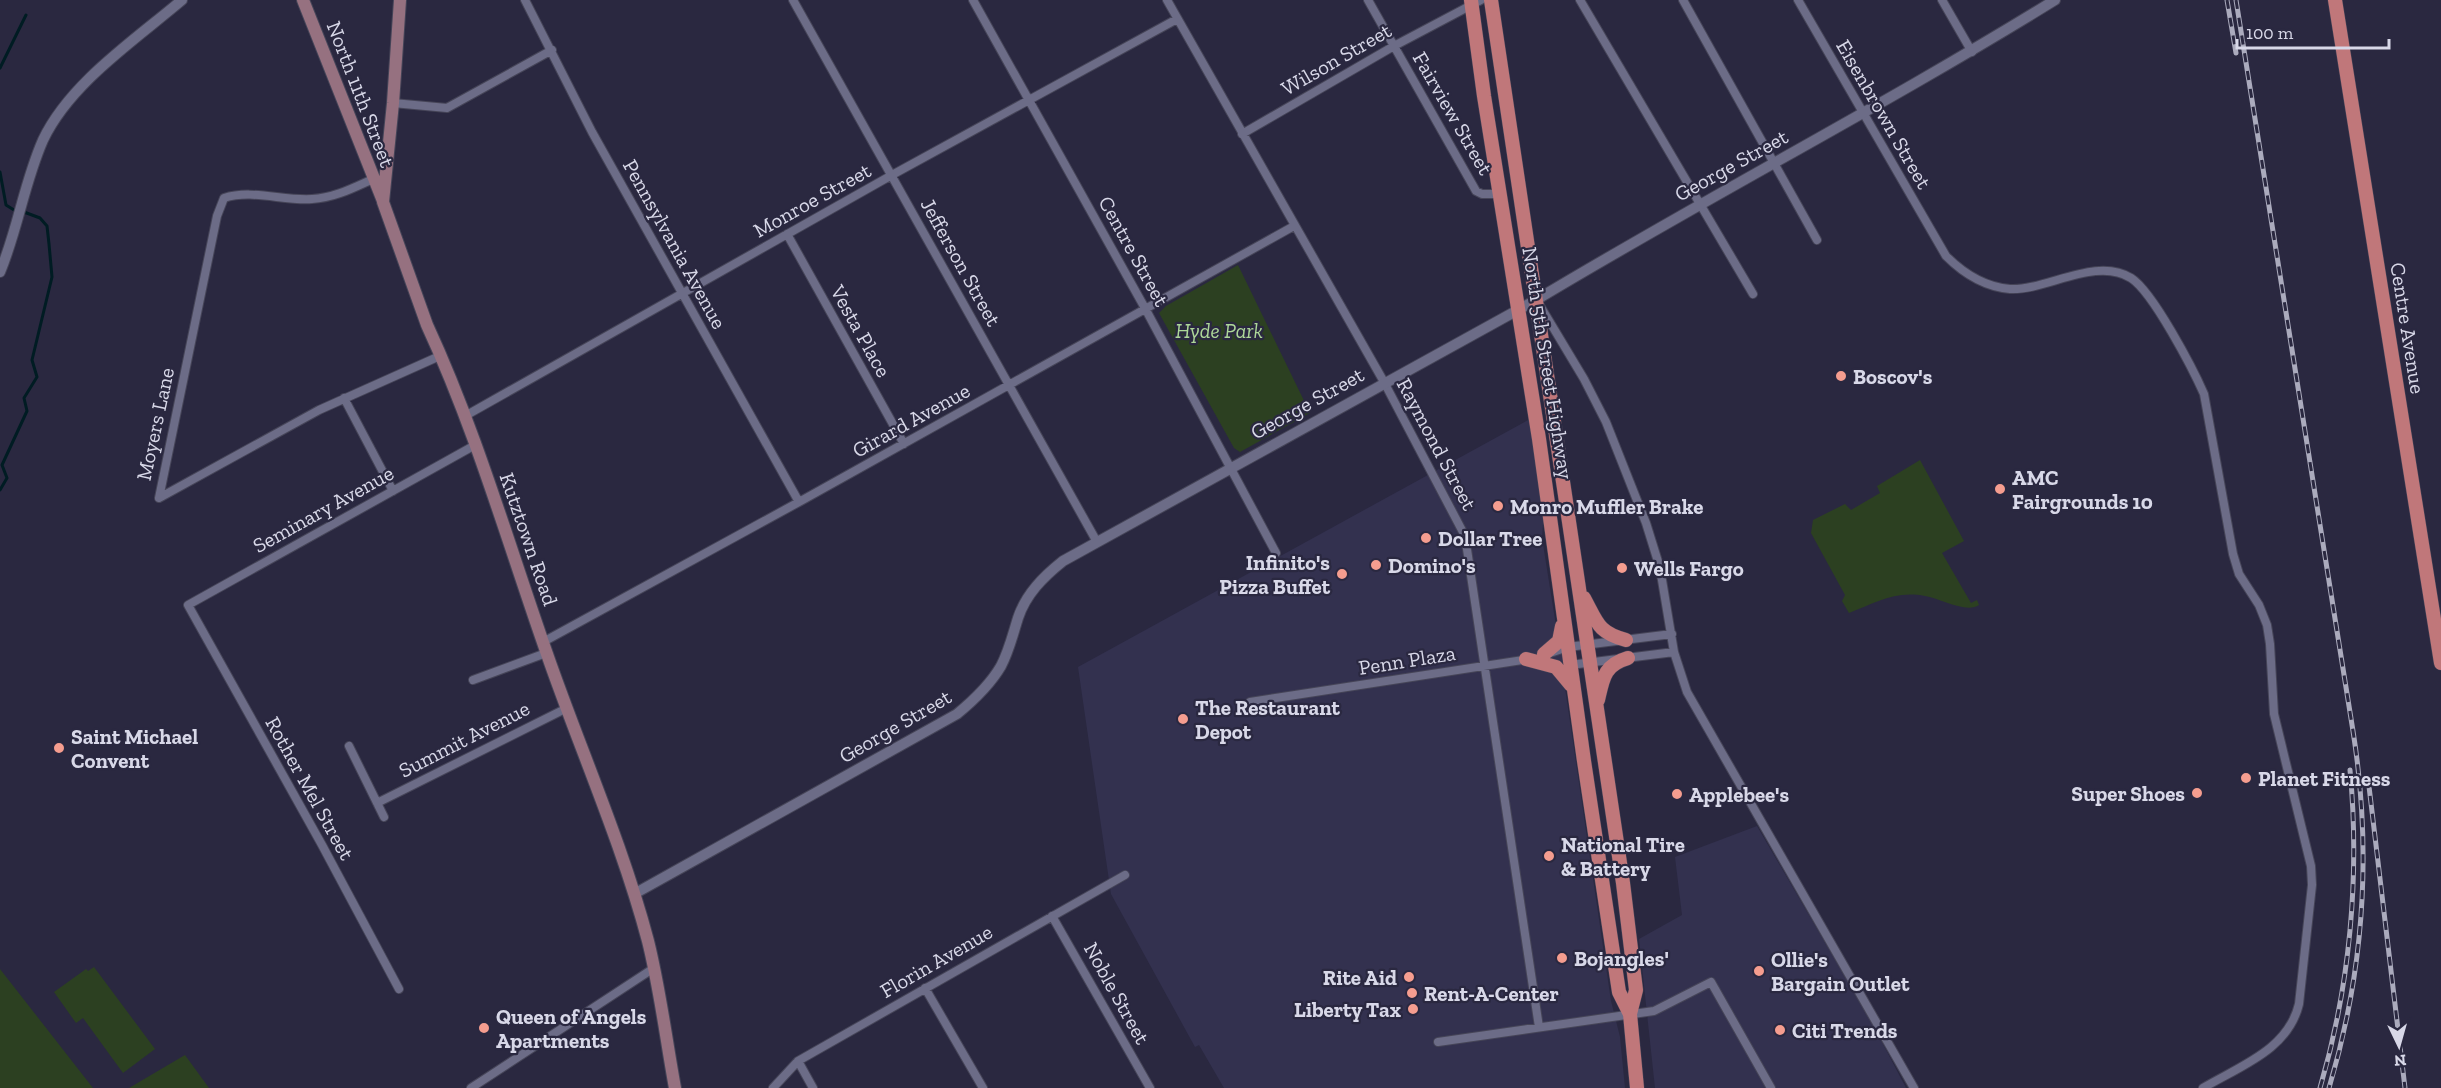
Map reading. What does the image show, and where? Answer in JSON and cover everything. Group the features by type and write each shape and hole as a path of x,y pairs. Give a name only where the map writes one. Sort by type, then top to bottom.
{"main road":[{"name":"North 11th Street","path":"303,0 383,202"},
{"name":"Kutztown Road","path":"400,0 383,202 427,325 442,356 477,444 545,648 634,894 654,968 675,1088"},
{"name":"North 5th Street Highway","path":"1491,0 1596,707 1614,813 1636,990 1630,1014 1637,1088"},
{"name":"Centre Avenue","path":"2335,0 2441,663"},
{"name":"North 5th Street Highway","path":"1475,1 1484,96 1519,309 1619,992 1630,1014"},
{"path":"1580,591 1598,627 1608,634 1626,640"},
{"path":"1544,654 1560,640 1563,612"},
{"path":"1596,707 1606,671 1614,662 1628,658"},
{"path":"1526,659 1556,667 1574,689"}],"street":[{"path":"0,272 10,246 32,168 61,110 88,81 182,0"},
{"name":"Pennsylvania Avenue","path":"525,0 592,132 800,502"},
{"name":"Jefferson Street","path":"793,0 1098,542"},
{"name":"Centre Street","path":"973,0 1146,310 1276,553"},
{"name":"Raymond Street","path":"1167,0 1384,382 1465,536 1539,1027"},
{"name":"Fairview Street","path":"1368,0 1476,191 1482,194 1501,195"},
{"path":"1580,0 1753,294"},
{"path":"1683,0 1817,240"},
{"name":"Eisenbrown Street","path":"1798,0 1938,246 1952,262 1986,284 2012,289 2092,272 2121,273 2131,278 2147,292 2204,394 2233,554 2239,574 2259,604 2269,634 2274,714 2312,875 2299,1004 2294,1023 2282,1039 2269,1049 2203,1088"},
{"path":"1942,0 1972,52"},
{"name":"George Street","path":"634,894 957,714 983,691 1002,665 1019,616 1035,587 1063,561 1536,300 1701,204 1972,52 2055,0"},
{"name":"Wilson Street","path":"1242,134 1475,1"},
{"name":"Monroe Street","path":"465,416 892,175 1177,19"},
{"path":"393,103 447,108 552,50"},
{"name":"Moyers Lane","path":"373,178 337,195 320,199 298,200 243,195 224,198 217,216 159,498 344,398 442,356"},
{"name":"Girard Avenue","path":"473,680 545,648 800,502 1294,226"},
{"name":"Vesta Place","path":"787,234 904,444"},
{"path":"1536,300 1584,379 1608,427 1646,523 1658,560 1674,652 1687,692 1914,1088"},
{"path":"344,398 393,491"},
{"name":"Seminary Avenue","path":"188,605 477,444"},
{"name":"Rother Mel Street","path":"188,605 322,845 399,989"},
{"name":"Penn Plaza","path":"1250,702 1526,659 1568,647 1672,634"},
{"path":"1570,665 1674,652"},
{"name":"Summit Avenue","path":"377,803 567,708"},
{"path":"349,746 384,817"},
{"name":"Florin Avenue","path":"773,1088 798,1061 1125,875"},
{"name":"Noble Street","path":"1052,915 1150,1088"},
{"path":"471,1088 654,968"},
{"path":"1438,1042 1654,1011 1711,982 1772,1088"},
{"path":"925,988 983,1088"},
{"path":"798,1061 813,1088"}],"shaded area":[{"path":"1530,419 1544,510 1542,538 1557,632 1566,652 1564,681 1611,1001 1620,1037 1625,1088 1224,1088 1199,1045 1195,1047 1111,894 1078,667"},
{"path":"1757,826 1872,1023 1906,1088 1655,1088 1639,939 1682,915 1675,857"}],"green space":[{"name":"Hyde Park","path":"1238,265 1310,413 1240,452 1234,448 1159,313 1166,306"},
{"path":"1920,460 1964,541 1942,553 1971,603 1977,600 1979,605 1967,608 1931,597 1904,595 1885,598 1849,613 1842,601 1845,595 1811,533 1813,520 1845,504 1851,510 1880,493 1877,486"},
{"path":"94,967 155,1049 123,1073 83,1018 76,1023 54,992 86,969 88,971"},
{"path":"0,969 93,1088 0,1088"},
{"path":"185,1055 209,1088 129,1088"}],"waterway":[{"path":"0,68 26,15"},
{"path":"0,172 6,205 14,210"},
{"path":"0,490 7,478 2,465 27,411 24,398 37,377 32,360 52,277 47,226 40,218 24,212"}],"railway":[{"path":"2227,0 2236,53"},
{"path":"2236,0 2359,776 2363,866 2357,955 2341,1044 2329,1088"},
{"path":"2320,1088 2339,1010 2350,930 2354,850 2350,770"},
{"path":"2368,778 2405,1088"}],"place":[{"name":"Boscov's","path":"1841,376"},
{"name":"AMC Fairgrounds 10","path":"2000,489"},
{"name":"Monro Muffler Brake","path":"1498,506"},
{"name":"Dollar Tree","path":"1426,538"},
{"name":"Domino's","path":"1376,565"},
{"name":"Wells Fargo","path":"1622,568"},
{"name":"Infinito's Pizza Buffet","path":"1342,574"},
{"name":"The Restaurant Depot","path":"1183,719"},
{"name":"Saint Michael Convent","path":"59,748"},
{"name":"Planet Fitness","path":"2246,778"},
{"name":"Super Shoes","path":"2197,793"},
{"name":"Applebee's","path":"1677,794"},
{"name":"National Tire & Battery","path":"1549,856"},
{"name":"Bojangles'","path":"1562,958"},
{"name":"Ollie's Bargain Outlet","path":"1759,971"},
{"name":"Rite Aid","path":"1409,977"},
{"name":"Rent-A-Center","path":"1412,993"},
{"name":"Liberty Tax","path":"1413,1009"},
{"name":"Queen of Angels Apartments","path":"484,1028"},
{"name":"Citi Trends","path":"1780,1030"}]}
